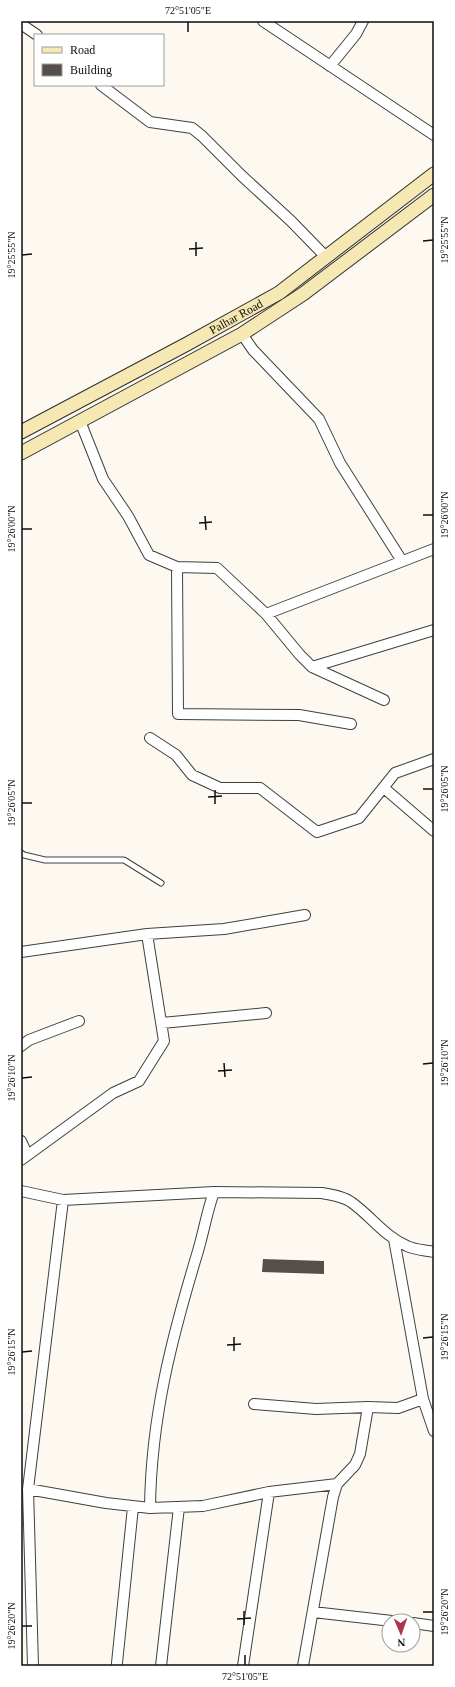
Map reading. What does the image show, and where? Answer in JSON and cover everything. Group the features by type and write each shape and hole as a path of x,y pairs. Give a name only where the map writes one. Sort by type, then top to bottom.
{"main road":[{"name":"Palhar Road","path":"21,432 188,344 279,293 434,174"},
{"name":"Palhar Road","path":"21,453 242,334 303,294 434,195"}],"street":[{"path":"264,21 434,135"},
{"path":"330,66 356,34 363,21"},
{"path":"21,24 35,34"},
{"path":"102,86 150,122 192,128 291,220 326,257"},
{"path":"242,334 253,350 319,419 340,464 402,561"},
{"path":"80,421 103,479 128,516 149,554 177,567 217,568 266,614 312,667 384,700"},
{"path":"266,614 434,549"},
{"path":"177,567 178,714 299,715 351,724"},
{"path":"312,667 434,630"},
{"path":"150,738 176,755 192,775 220,788 260,788 317,832 359,818 395,773 434,759"},
{"path":"384,788 434,831"},
{"path":"21,952 147,934 224,929 305,915"},
{"path":"21,1140 24,1157 113,1093 139,1081 164,1041 147,934"},
{"path":"162,1023 266,1013"},
{"path":"21,1046 29,1040 79,1021"},
{"path":"21,1191 63,1200 214,1192 322,1193 351,1201 377,1226 394,1239 408,1247 434,1252"},
{"path":"150,1508 150,1466 164,1372 214,1192"},
{"path":"33,1666 28,1489 63,1200"},
{"path":"394,1239 423,1399 434,1431"},
{"path":"254,1404 316,1408 398,1408 423,1399"},
{"path":"303,1666 333,1497 337,1484 355,1465 360,1454 368,1407"},
{"path":"28,1489 133,1507 150,1508 203,1506 269,1492 337,1484"},
{"path":"243,1666 269,1492"},
{"path":"117,1663 133,1507"},
{"path":"161,1666 179,1507"},
{"path":"313,1612 381,1620"},
{"path":"421,1625 434,1626"}],"lane":[{"path":"21,853 44,860 124,860 161,884"}],"building":[{"path":"263,1259 324,1261 324,1274 262,1272"}]}
